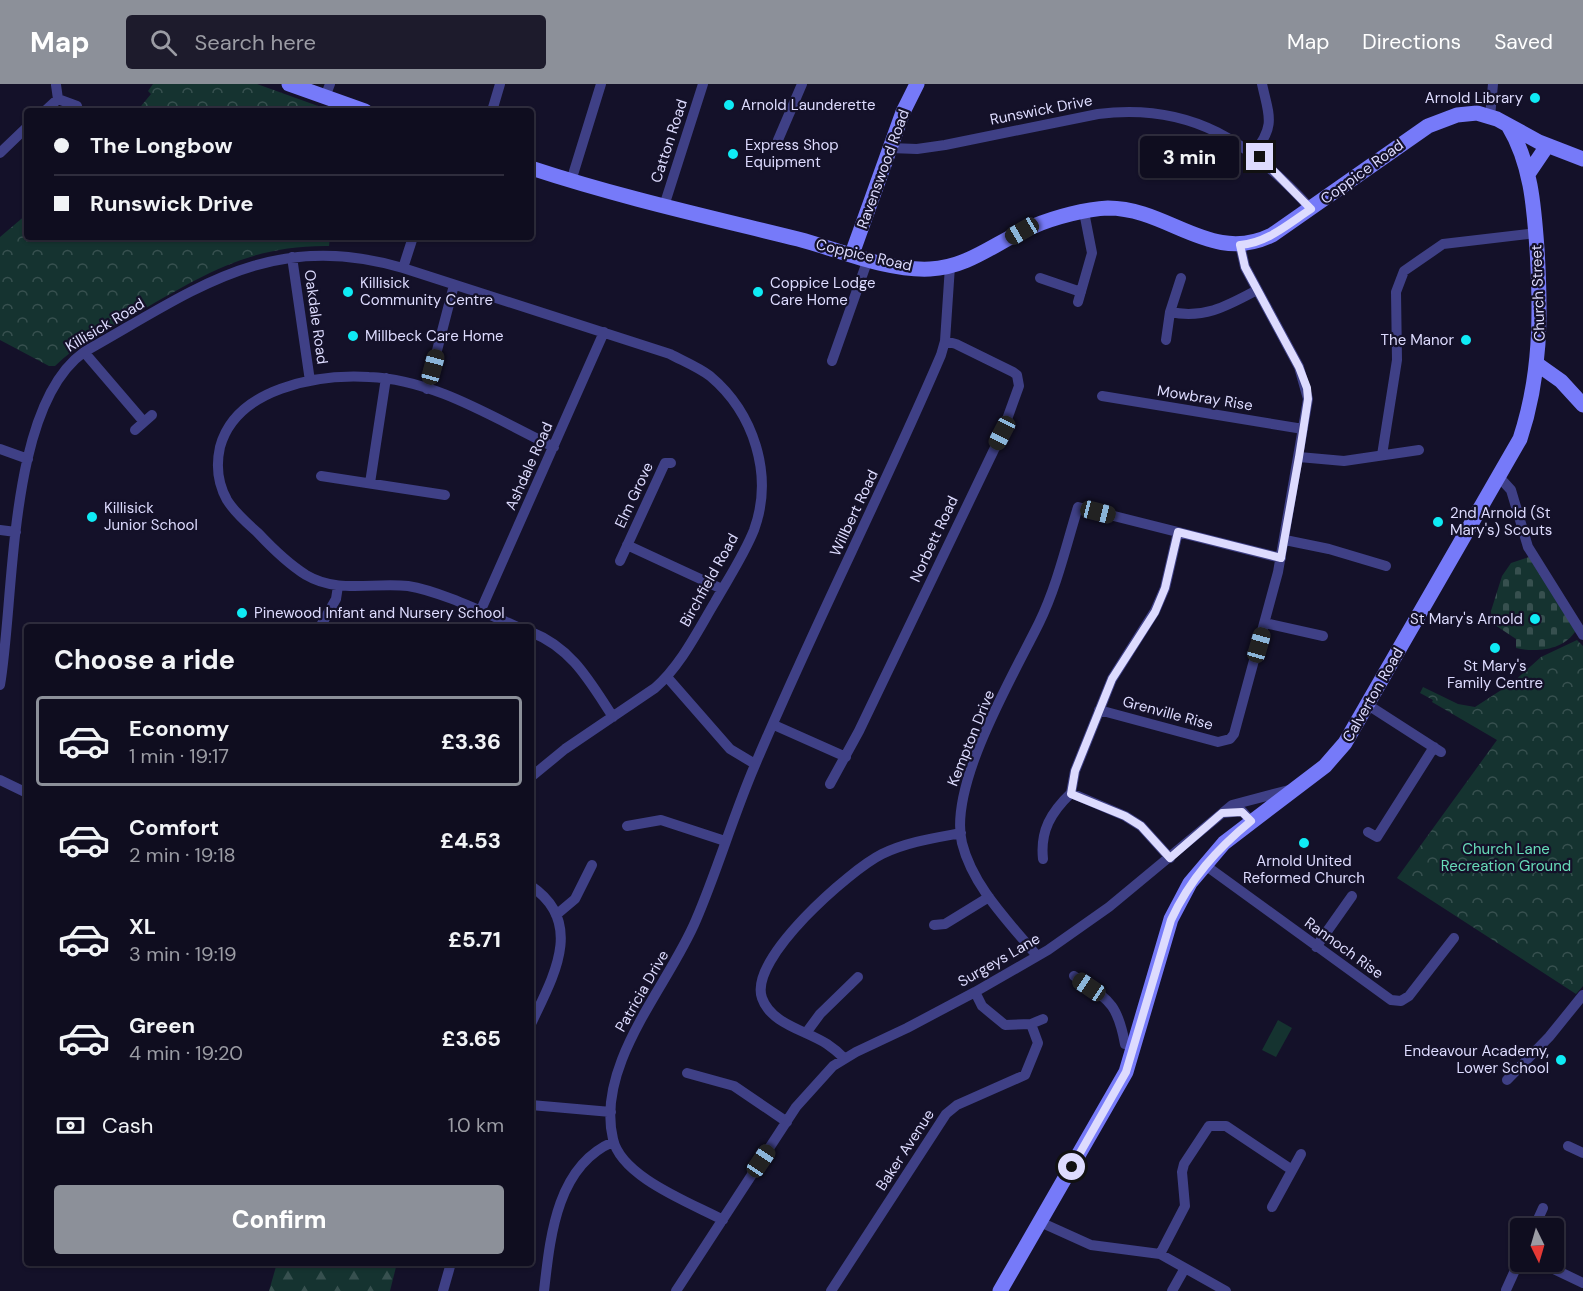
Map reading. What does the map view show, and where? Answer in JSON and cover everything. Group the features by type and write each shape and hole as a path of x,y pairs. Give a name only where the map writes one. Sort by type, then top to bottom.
{"street":[{"path":"289,84 328,91 359,108"},
{"path":"493,108 500,84"},
{"path":"571,181 601,84"},
{"name":"Catton Road","path":"664,206 703,84"},
{"path":"778,140 802,84"},
{"name":"Ravenswood Road","path":"852,254 903,112 917,84"},
{"path":"1254,153 1268,135 1269,124 1262,84"},
{"path":"1490,117 1493,84"},
{"path":"56,86 58,99"},
{"path":"58,99 77,106"},
{"path":"48,108 58,99"},
{"name":"Runswick Drive","path":"890,148 916,149 945,145 1090,115 1123,111 1182,119 1232,139 1254,153 1311,209"},
{"name":"Coppice Road","path":"534,169 664,206 868,259 914,268 950,266 974,259 1035,225 1106,208 1140,213 1210,241 1240,245 1251,244 1272,235 1428,126 1457,115 1478,113 1490,117 1543,144 1582,158"},
{"name":"Church Street","path":"1500,478 1520,439 1537,364 1540,335 1536,233 1528,174 1508,125"},
{"path":"0,153 24,131"},
{"name":"Church Street","path":"1528,174 1532,152 1543,144"},
{"path":"1044,283 1080,297 1092,253 1084,212"},
{"path":"1382,455 1397,360 1396,292 1404,272 1443,244 1536,233"},
{"path":"404,268 412,240"},
{"path":"1240,245 1245,267 1299,367 1306,384 1308,399 1285,540 1265,623 1323,636"},
{"name":"Killisick Road","path":"0,685 16,532 28,459 40,413 50,391 66,367 84,352 225,275 272,260 336,255 364,258 404,268"},
{"name":"Oakdale Road","path":"292,257 310,381"},
{"path":"832,361 868,259"},
{"name":"Willbert Road","path":"755,764 913,420 945,341 950,266"},
{"name":"Birchfield Road","path":"404,268 670,354 691,365 709,375 745,417 759,458 760,501 754,529 722,590 667,677 534,775"},
{"path":"1166,340 1170,312 1181,278"},
{"path":"427,389 454,285"},
{"path":"1170,312 1186,316 1216,312 1257,290"},
{"name":"Ashdale Road","path":"480,612 604,332"},
{"name":"Norbett Road","path":"830,784 846,757 1002,433 1019,386 1017,375 1013,372 945,341"},
{"path":"84,352 148,419 135,430"},
{"path":"1537,364 1561,381 1583,405"},
{"path":"510,624 408,586 338,586 308,576 274,550 233,508 219,477 221,442 233,420 242,410 267,395 310,381 354,376 386,378 427,389 554,447"},
{"path":"370,483 386,378"},
{"name":"Mowbray Rise","path":"1102,396 1303,429"},
{"path":"0,449 28,459"},
{"path":"1299,457 1344,461 1419,450"},
{"name":"Elm Grove","path":"620,561 665,463 671,463"},
{"path":"321,476 445,495"},
{"path":"1500,478 1511,490 1528,547 1583,635"},
{"name":"Calverton Road","path":"1000,1291 1126,1072 1171,920 1190,883 1204,865 1257,817 1325,766 1341,749 1500,478"},
{"name":"Kempton Drive","path":"1037,956 989,897 966,855 961,833 963,795 971,769 1022,654 1039,622 1078,507 1178,532"},
{"path":"0,530 16,532"},
{"path":"1042,859 1043,836 1051,814 1071,794 1075,771 1112,679 1155,612 1165,588 1178,532 1281,558"},
{"path":"1285,540 1329,549 1386,566"},
{"name":"Elm Grove","path":"627,545 722,590"},
{"path":"322,624 336,599 338,586"},
{"name":"Grenville Rise","path":"1099,710 1218,742 1230,739 1234,734 1265,623"},
{"path":"534,633 554,642 566,652 579,666 613,717"},
{"path":"667,677 730,749 755,764"},
{"path":"1368,705 1438,749 1377,837 1368,832"},
{"path":"774,725 846,757"},
{"name":"Patricia Drive","path":"723,1220 638,1174 622,1159 613,1142 610,1112 625,1053 634,1033 683,949 711,884 755,764"},
{"path":"0,780 24,792"},
{"name":"Surgeys Lane","path":"676,1291 787,1122 818,1080 844,1058 975,992 1037,956 1101,913 1232,805 1296,788"},
{"path":"1071,794 1125,816 1141,826 1170,858"},
{"path":"1248,799 1257,817"},
{"path":"1222,813 1242,812 1257,817"},
{"path":"627,826 661,820 725,841"},
{"path":"844,1058 826,1044 774,1016 766,1008 759,988 765,970 794,930 826,897 868,862 920,840 961,833"},
{"path":"556,915 575,899 592,865"},
{"name":"Rannoch Rise","path":"1204,865 1387,998 1396,1001 1405,1000 1449,953 1454,938"},
{"path":"534,888 542,894 556,915 561,946 558,967 534,1018"},
{"path":"1316,947 1352,896"},
{"path":"934,925 945,924 989,897"},
{"path":"1344,908 1354,915"},
{"path":"1074,976 1109,1002 1120,1016 1125,1044 1135,1046"},
{"path":"806,1033 820,1014 858,977"},
{"path":"975,992 982,1006 1005,1025 1031,1024 1043,1019"},
{"path":"1507,1080 1549,1036 1583,995"},
{"name":"Baker Avenue","path":"831,1291 946,1114 957,1105 1025,1075 1038,1043 1031,1024"},
{"path":"687,1073 734,1086 787,1122"},
{"path":"534,1105 610,1112"},
{"path":"1160,1254 1185,1206 1182,1172 1184,1164 1205,1129 1220,1124 1292,1170"},
{"path":"544,1291 548,1249 555,1216 565,1193 584,1163 613,1142"},
{"path":"1569,1146 1580,1155"},
{"path":"1272,1207 1301,1154"},
{"path":"1541,1218 1544,1214"},
{"path":"1040,1222 1091,1245 1160,1254 1226,1291"},
{"path":"443,1291 450,1266"},
{"path":"1172,1291 1185,1268"},
{"path":"1511,1289 1516,1272"},
{"path":"1560,1272 1583,1283"}],"green space":[{"path":"153,84 257,84 324,108 139,108 151,94 148,91"},
{"path":"24,217 24,240 330,240 329,246 273,251 225,266 180,288 82,344 55,366 49,366 0,340 0,237"},
{"path":"1529,557 1576,630 1565,642 1541,650 1516,648 1516,639 1492,623 1491,611 1502,576 1511,563"},
{"name":"Church Lane Recreation Ground","path":"1577,640 1583,646 1583,986 1576,994 1397,878 1497,740 1432,702 1433,700 1420,693 1423,687 1458,704 1475,707 1512,683 1541,657"},
{"path":"1278,1020 1292,1028 1276,1057 1262,1050"},
{"path":"276,1266 396,1266 390,1291 269,1291"}],"place":[{"name":"Arnold Library","path":"1535,98"},
{"name":"Arnold Launderette","path":"729,105"},
{"name":"Express Shop Equipment","path":"733,154"},
{"name":"Killisick Community Centre","path":"348,292"},
{"name":"Coppice Lodge Care Home","path":"758,292"},
{"name":"Millbeck Care Home","path":"353,336"},
{"name":"The Manor","path":"1466,340"},
{"name":"Killisick Junior School","path":"92,517"},
{"name":"2nd Arnold (St Mary's) Scouts","path":"1438,522"},
{"name":"Pinewood Infant and Nursery School","path":"242,613"},
{"name":"St Mary's Arnold","path":"1535,619"},
{"name":"St Mary's Family Centre","path":"1495,648"},
{"name":"Arnold United Reformed Church","path":"1304,843"},
{"name":"Endeavour Academy, Lower School","path":"1561,1060"}],"route":[{"path":"1072,1167 1126,1072 1171,920 1179,903 1190,883 1204,865 1224,843 1251,821 1242,812 1222,813 1170,858 1141,826 1125,816 1071,794 1075,771 1112,679 1143,634 1165,588 1178,532 1281,558 1308,399 1307,388 1299,367 1245,267 1240,245 1251,244 1272,235 1311,209 1260,157"}]}
